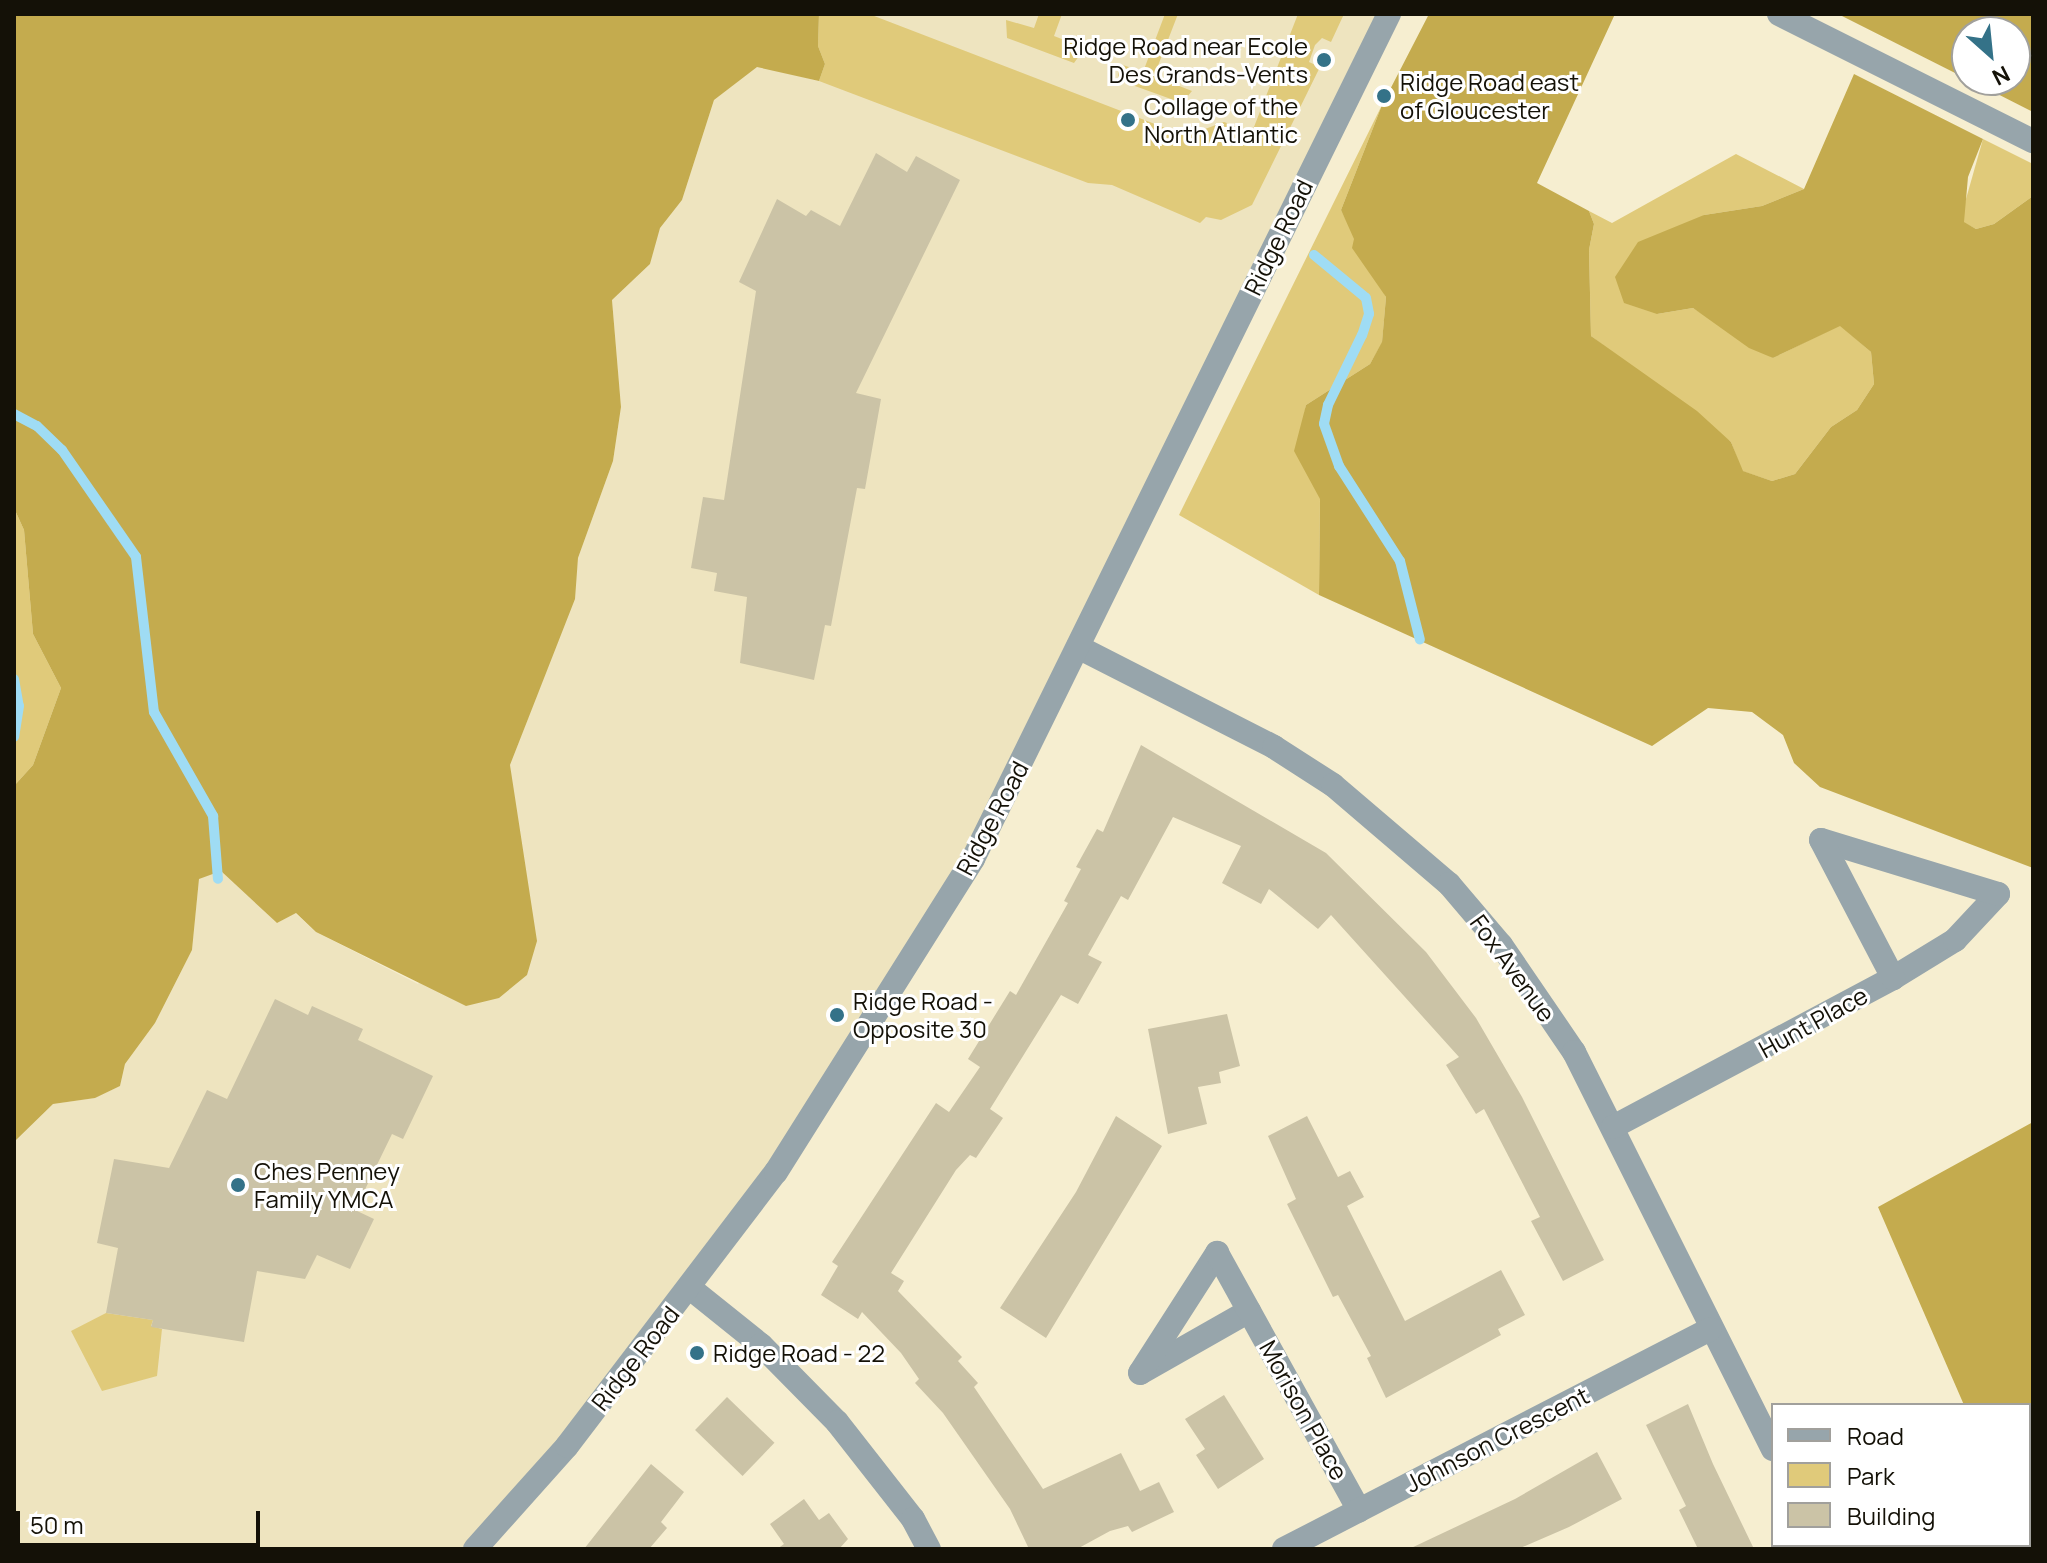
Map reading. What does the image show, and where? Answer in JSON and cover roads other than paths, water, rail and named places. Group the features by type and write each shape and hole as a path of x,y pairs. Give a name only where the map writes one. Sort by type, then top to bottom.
{"street":[{"name":"Ridge Road","path":"475,1549 567,1446 776,1172 889,998 973,859 1389,14"},
{"path":"1779,14 2033,141"},
{"name":"Fox Avenue","path":"1078,647 1274,747 1333,785 1449,884 1501,945 1574,1052 1710,1329 1771,1445"},
{"name":"Hunt Place","path":"1613,1127 1893,978 1955,940 1998,894 1821,840 1893,978"},
{"name":"Morison Place","path":"1249,1311 1140,1373 1217,1253 1359,1510"},
{"path":"690,1288 761,1345 837,1422 877,1470 929,1549"},
{"name":"Johnson Crescent","path":"1284,1549 1710,1329"}],"waterway":[{"path":"1314,255 1366,298 1369,314 1328,405 1324,424 1339,466 1400,561 1420,640"},
{"path":"14,414 37,426 62,450 136,557 154,712 213,816 218,879"},
{"path":"14,679 19,706 14,737"}],"place":[{"name":"Ridge Road near Ecole Des Grands-Vents","path":"1324,60"},
{"name":"Ridge Road east of Gloucester","path":"1384,96"},
{"name":"Collage of the North Atlantic","path":"1128,120"},
{"name":"Ridge Road - Opposite 30","path":"837,1015"},
{"name":"Ches Penney Family YMCA","path":"238,1185"},
{"name":"Ridge Road - 22","path":"697,1353"}]}
